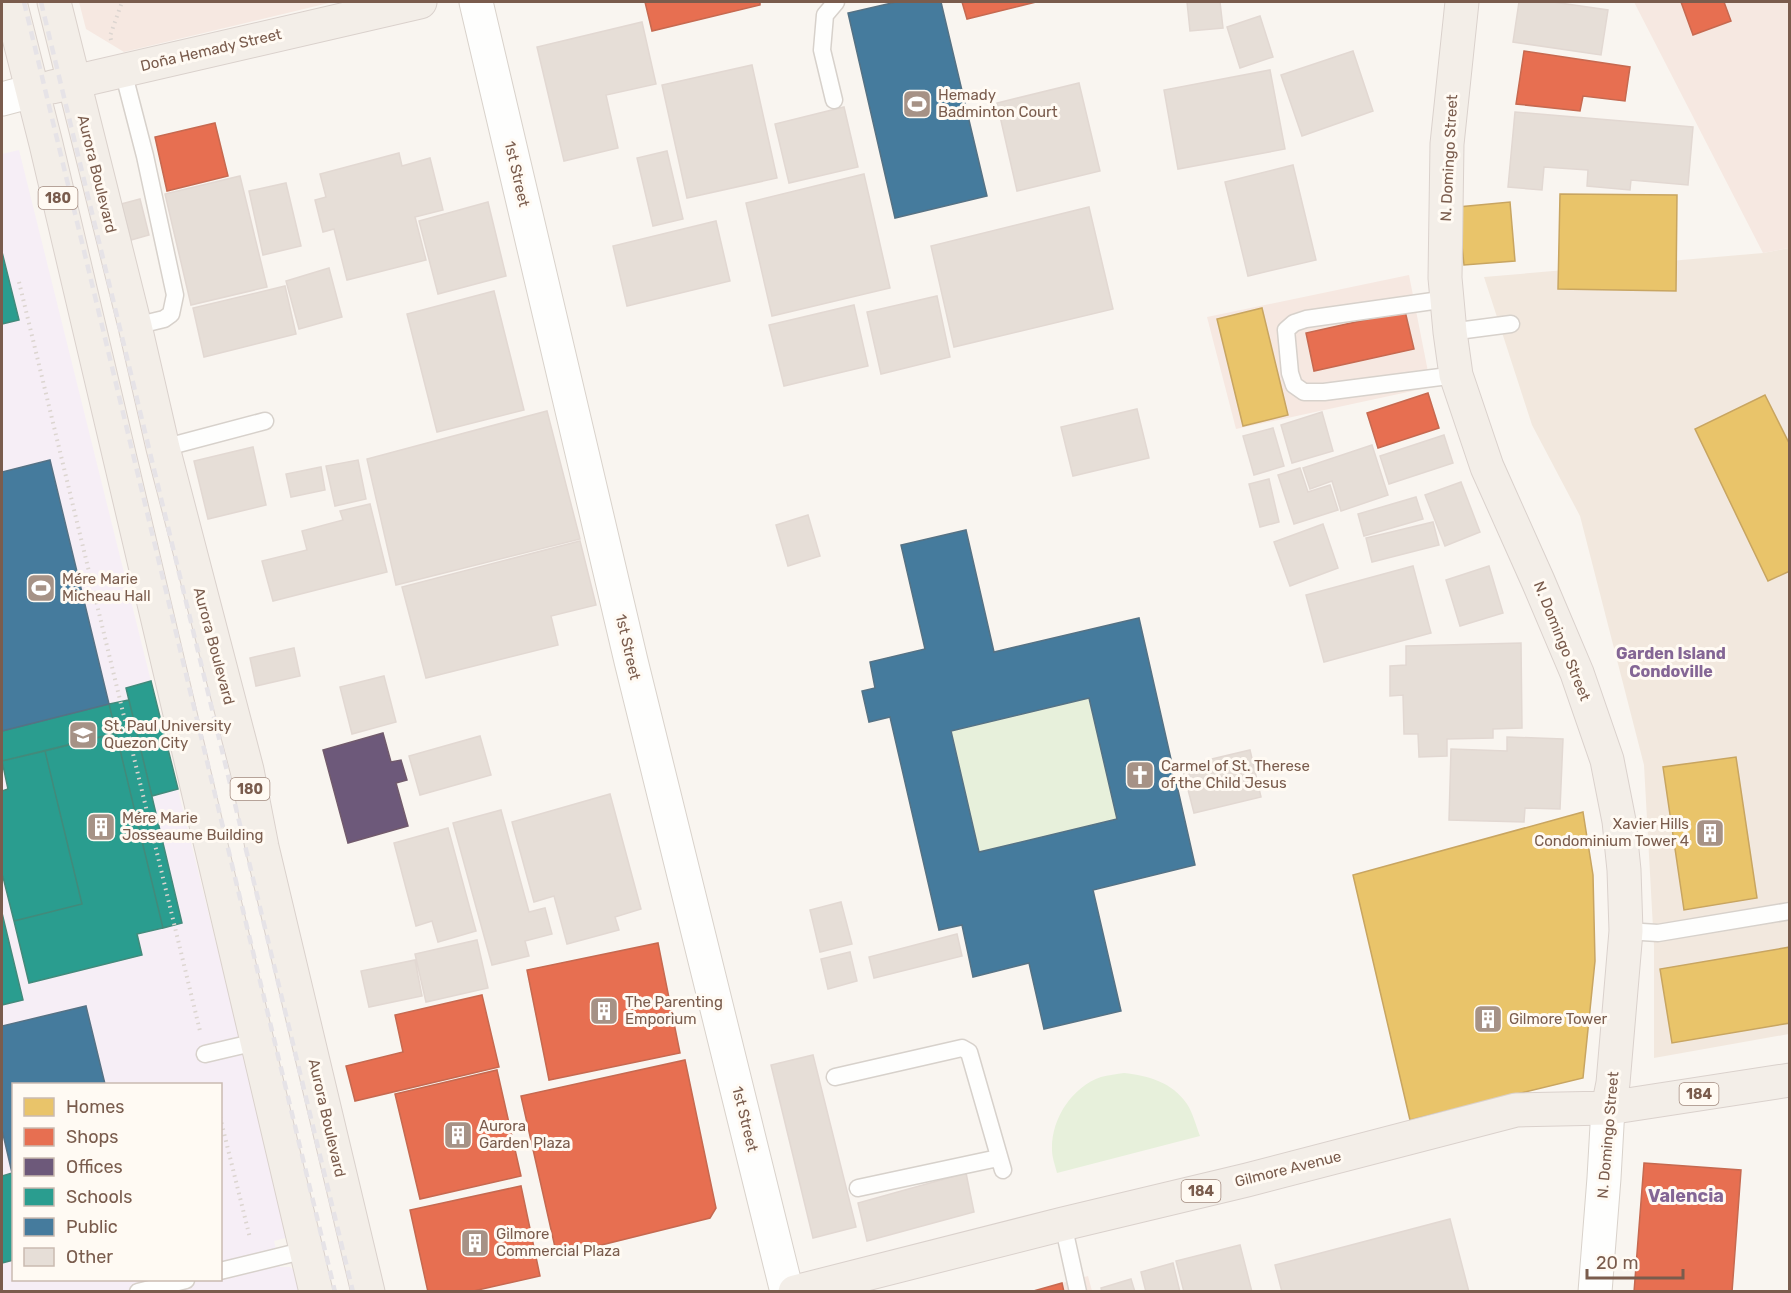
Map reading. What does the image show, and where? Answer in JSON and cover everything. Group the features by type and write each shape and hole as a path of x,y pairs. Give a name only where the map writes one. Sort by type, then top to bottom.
{"main road":[{"name":"180","path":"10,2 17,95 256,1042 316,1292"},
{"name":"Aurora Boulevard","path":"54,2 163,448 247,770 262,847 368,1292"},
{"name":"Doña Hemady Street","path":"17,95 420,2"},
{"name":"N. Domingo Street","path":"1462,2 1447,144 1445,278 1450,332 1456,375 1487,467 1577,673 1607,760 1619,821 1624,870 1626,931 1613,1083 1608,1108"},
{"name":"184","path":"1608,1108 1790,1080"},
{"name":"Gilmore Avenue","path":"795,1292 1247,1180 1516,1110 1608,1108"}],"street":[{"name":"1st Street","path":"476,2 631,662 787,1292"},
{"name":"N. Domingo Street","path":"1595,1292 1605,1178 1608,1108"}],"lane":[{"path":"834,100 822,50 825,15 836,2"},
{"path":"123,71 146,156 175,295 171,314 164,320 135,326"},
{"path":"1447,299 1306,319 1294,323 1286,330 1290,373 1294,386 1304,392 1323,392 1456,375"},
{"path":"1450,332 1511,324"},
{"path":"163,448 265,421"},
{"path":"1626,931 1658,933 1790,912"},
{"path":"206,1054 256,1042"},
{"path":"835,1077 962,1048 969,1052 1000,1164 858,1188"},
{"path":"1063,1224 1078,1292"},
{"path":"222,1271 306,1250"},
{"path":"138,1292 182,1281"}],"path":[{"path":"119,7 122,2"},
{"path":"19,282 206,1054"},
{"path":"222,1125 255,1263"}],"shaded area":[{"path":"79,2 333,2 124,52 86,29"},
{"path":"1634,2 1789,2 1789,248 1763,253"},
{"name":"St. Paul University Quezon City","path":"19,150 289,1237 274,1241 280,1267 290,1267 295,1271 300,1291 2,1292 2,154"},
{"path":"1789,248 1789,1034 1654,1058 1654,946 1644,765 1580,516 1532,425 1484,277 1763,253"},
{"path":"1409,275 1431,387 1236,429 1207,317"},
{"path":"1088,1276 1092,1291 1029,1292"}],"green space":[{"path":"1089,698 1117,819 979,852 951,731"},
{"path":"1124,1073 1151,1078 1174,1090 1181,1096 1193,1115 1200,1136 1057,1173 1052,1153 1053,1138 1059,1116 1065,1106 1072,1096 1091,1082 1101,1077"}],"building: Homes":[{"path":"1560,194 1677,195 1676,291 1558,289"},
{"path":"1510,202 1515,261 1464,265 1458,207"},
{"path":"1262,308 1288,415 1243,426 1217,319"},
{"path":"1765,395 1790,445 1790,571 1768,581 1695,429"},
{"name":"Xavier Hills Condominium Tower 4","path":"1736,757 1757,898 1684,910 1663,767"},
{"name":"Gilmore Tower","path":"1583,812 1593,875 1595,961 1583,1078 1410,1120 1353,875"},
{"path":"1790,947 1790,1023 1672,1043 1660,969"}],"building: Shops":[{"path":"645,2 760,2 760,5 652,31"},
{"path":"962,2 1036,2 967,19"},
{"path":"1681,2 1724,2 1731,21 1693,35"},
{"path":"1524,51 1630,67 1625,101 1583,96 1580,111 1516,104"},
{"path":"215,123 228,176 167,191 155,137"},
{"path":"1405,311 1414,349 1314,371 1306,333"},
{"path":"1428,393 1439,428 1378,448 1367,413"},
{"name":"The Parenting Emporium","path":"658,943 680,1053 549,1080 527,970"},
{"path":"482,995 499,1067 355,1101 346,1066 403,1052 395,1015"},
{"path":"685,1060 716,1208 710,1218 557,1256 521,1096"},
{"name":"Aurora Garden Plaza","path":"497,1070 521,1176 420,1199 395,1094"},
{"path":"1644,1163 1741,1170 1732,1292 1634,1292"},
{"name":"Gilmore Commercial Plaza","path":"521,1186 540,1276 469,1292 428,1292 410,1210"},
{"path":"1062,1283 1064,1292 1030,1292"}],"building: Offices":[{"path":"383,733 391,762 401,760 407,780 396,783 408,826 348,843 323,750"}],"building: Schools":[{"path":"2,252 19,320 2,324"},
{"path":"151,681 178,789 152,796 126,688"},
{"path":"129,700 182,923 163,928 109,704"},
{"path":"109,704 116,733 2,761 2,731"},
{"name":"Mére Marie Josseaume Building","path":"116,733 163,928 137,934 142,955 29,983 14,921 82,904 45,751"},
{"path":"45,751 82,904 14,921 2,878 2,791 8,789 2,761"},
{"path":"2,913 23,1000 2,1005"},
{"path":"12,1173 12,1260 2,1263 2,1176"}],"building: Public":[{"name":"Hemady Badminton Court","path":"896,2 941,2 987,196 895,218 848,13"},
{"name":"Mére Marie Micheau Hall","path":"50,460 109,704 2,731 2,472"},
{"name":"Carmel of St. Therese of the Child Jesus","path":"966,530 994,652 1139,618 1195,865 1093,890 1121,1011 1044,1029 1029,963 973,977 962,925 939,930 890,717 869,722 862,691 875,688 870,662 925,649 901,545","holes":["1089,698 1117,819 979,852 951,731"]},
{"path":"86,1006 105,1083 12,1083 12,1173 2,1130 2,1026"}],"building: Other":[{"path":"1187,2 1220,2 1223,28 1190,31"},
{"path":"1519,2 1553,2 1608,10 1601,55 1513,42"},
{"path":"1260,16 1273,57 1240,68 1227,27"},
{"path":"642,22 656,84 606,95 618,148 564,161 537,47"},
{"path":"1353,51 1373,111 1302,136 1281,75"},
{"path":"752,65 777,178 687,198 662,85"},
{"path":"1270,70 1285,149 1178,169 1164,90"},
{"path":"1079,83 1100,171 1017,191 997,103"},
{"path":"844,107 858,167 789,183 775,124"},
{"path":"1515,112 1693,127 1688,185 1631,180 1630,190 1587,186 1588,170 1544,167 1542,190 1508,187"},
{"path":"667,151 683,219 653,226 637,158"},
{"path":"399,153 402,166 430,158 443,210 415,217 426,260 347,280 334,229 323,232 315,200 326,197 320,174"},
{"path":"1293,165 1316,260 1248,276 1225,182"},
{"path":"864,174 890,288 772,316 746,203"},
{"path":"240,176 267,287 191,305 165,194"},
{"path":"286,183 301,246 263,255 249,191"},
{"path":"140,199 149,235 131,240 121,204"},
{"path":"488,202 506,276 438,294 419,221"},
{"path":"1089,207 1113,309 954,347 931,246"},
{"path":"716,221 730,281 627,306 613,246"},
{"path":"329,268 342,317 299,329 286,281"},
{"path":"285,286 296,334 204,357 193,308"},
{"path":"494,291 524,410 437,432 407,314"},
{"path":"937,296 950,357 881,374 867,312"},
{"path":"854,305 868,366 784,386 769,325"},
{"path":"1137,409 1149,458 1073,476 1061,427"},
{"path":"547,411 580,539 396,585 367,459"},
{"path":"1322,412 1333,451 1292,463 1281,425"},
{"path":"1273,428 1284,466 1254,475 1243,436"},
{"path":"1444,435 1453,463 1389,484 1380,456"},
{"path":"1372,445 1388,495 1341,511 1332,481 1310,489 1303,468"},
{"path":"253,447 266,505 208,519 194,461"},
{"path":"358,460 366,499 335,506 326,466"},
{"path":"321,467 325,490 291,497 286,474"},
{"path":"1300,468 1308,492 1330,485 1338,510 1294,524 1278,475"},
{"path":"1269,479 1279,522 1260,527 1249,484"},
{"path":"1461,482 1480,532 1445,546 1425,495"},
{"path":"1416,497 1423,519 1364,536 1358,514"},
{"path":"370,504 387,572 273,601 262,561 307,550 302,531 343,520 340,511"},
{"path":"808,515 820,556 788,566 776,525"},
{"path":"1433,522 1439,545 1372,562 1366,538"},
{"path":"1323,524 1338,568 1290,586 1274,542"},
{"path":"580,541 596,605 551,616 558,645 426,678 402,587"},
{"path":"1413,566 1431,633 1324,662 1306,595"},
{"path":"1489,566 1503,613 1460,626 1446,580"},
{"path":"1521,643 1522,728 1493,729 1493,738 1447,739 1447,756 1419,757 1418,734 1404,734 1403,695 1390,696 1390,666 1406,665 1406,646"},
{"path":"294,648 300,676 256,686 250,658"},
{"path":"384,676 396,722 352,734 340,687"},
{"path":"480,736 491,775 420,795 409,756"},
{"path":"1507,737 1563,739 1560,809 1525,808 1524,822 1449,820 1451,749 1507,751"},
{"path":"1250,750 1261,797 1194,813 1182,766"},
{"path":"610,794 641,909 615,917 619,930 567,944 554,896 534,902 512,822"},
{"path":"501,810 529,912 545,908 552,934 525,941 529,956 492,965 453,823"},
{"path":"448,828 476,931 438,942 432,921 416,926 394,843"},
{"path":"841,902 852,944 820,952 810,910"},
{"path":"957,934 962,956 874,978 869,957"},
{"path":"477,940 488,988 426,1002 415,954"},
{"path":"850,952 857,981 828,989 821,959"},
{"path":"415,960 422,996 369,1007 361,971"},
{"path":"813,1055 856,1227 813,1238 771,1065"},
{"path":"966,1173 974,1212 867,1241 858,1203"},
{"path":"1450,1219 1469,1292 1282,1292 1275,1265"},
{"path":"1240,1245 1252,1292 1184,1292 1176,1261"},
{"path":"1173,1263 1180,1292 1146,1292 1141,1272"},
{"path":"1131,1279 1135,1292 1102,1292 1101,1288"}],"railway":[{"path":"24,2 335,1292"},
{"path":"41,2 353,1292"}],"place":[{"name":"Hemady Badminton Court","path":"917,104"},
{"name":"Mére Marie Micheau Hall","path":"41,588"},
{"name":"St. Paul University Quezon City","path":"83,735"},
{"name":"Carmel of St. Therese of the Child Jesus","path":"1140,775"},
{"name":"Mére Marie Josseaume Building","path":"101,827"},
{"name":"Xavier Hills Condominium Tower 4","path":"1710,833"},
{"name":"The Parenting Emporium","path":"604,1011"},
{"name":"Gilmore Tower","path":"1488,1019"},
{"name":"Aurora Garden Plaza","path":"458,1135"},
{"name":"Gilmore Commercial Plaza","path":"475,1243"}],"district":[{"name":"Garden Island Condoville","path":"1671,662"},
{"name":"Valencia","path":"1686,1196"}]}
